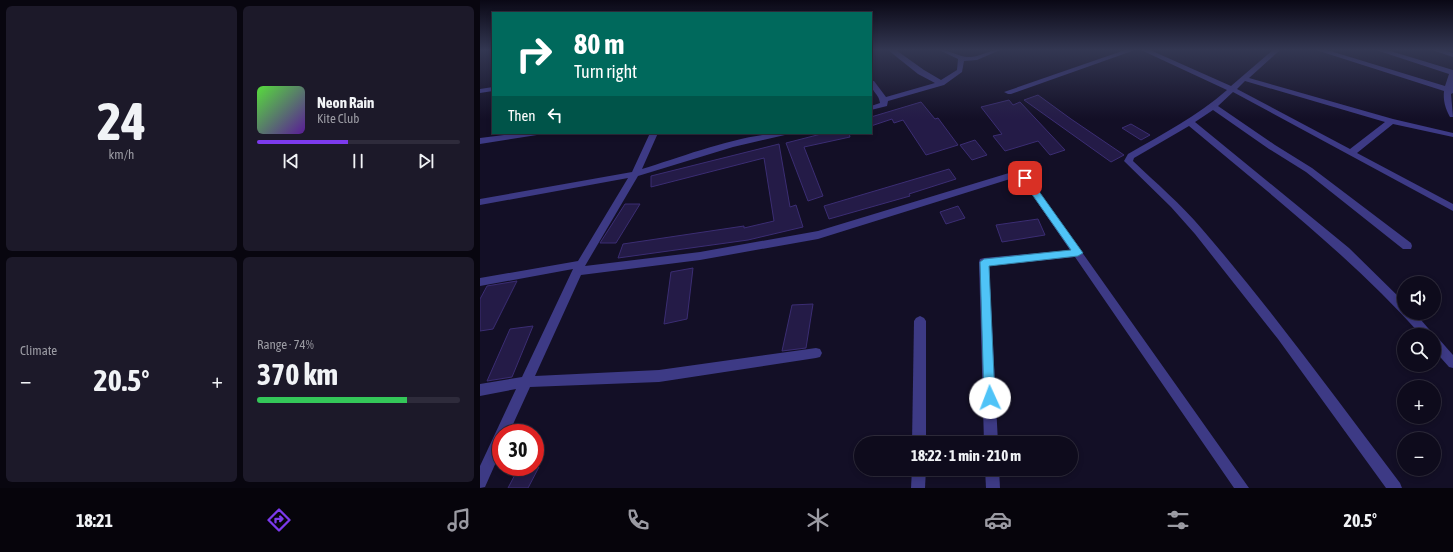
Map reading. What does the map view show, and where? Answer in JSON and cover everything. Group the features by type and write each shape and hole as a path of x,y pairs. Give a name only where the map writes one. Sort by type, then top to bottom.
{"street":[{"path":"922,73 941,83"},
{"path":"884,100 941,83 957,73"},
{"path":"1008,92 1065,73"},
{"path":"1195,73 1232,89 1453,208"},
{"path":"1251,73 1213,106 1190,122 1131,156 1128,161 1174,205 1198,231 1282,335 1394,488"},
{"path":"1394,73 1450,90"},
{"path":"1453,73 1447,99 1453,115"},
{"path":"1244,79 1391,121 1453,135"},
{"path":"872,84 884,100"},
{"path":"480,91 492,90"},
{"path":"872,108 884,104 884,100"},
{"path":"1213,106 1272,147 1309,170 1407,246"},
{"path":"1351,153 1391,121"},
{"path":"1190,122 1345,251 1397,302"},
{"path":"480,142 531,134"},
{"path":"506,424 580,268 635,174 654,134"},
{"path":"480,202 635,174 731,145 778,134"},
{"path":"480,282 580,268 700,256 818,235 1009,176 1018,175 1025,178 1242,488"},
{"path":"991,436 984,262 1078,253"},
{"path":"1414,320 1422,328"},
{"path":"919,436 920,321"},
{"path":"1441,350 1453,364"},
{"path":"480,390 525,382 659,376 816,353"},
{"path":"480,482 492,456"},
{"path":"918,488 919,476"},
{"path":"992,476 993,488"}],"building":[{"path":"1038,95 1124,155 1111,162 1024,100"},
{"path":"1009,100 1013,105 1020,102 1065,150 1050,155 1038,141 1005,151 993,136 1002,134 981,107"},
{"path":"921,102 935,119 938,118 958,145 926,155 903,120 894,123 892,119 872,126 872,117"},
{"path":"1131,124 1150,135 1141,140 1122,128"},
{"path":"821,134 849,134 850,137 804,147 823,196 808,201 786,143"},
{"path":"975,140 987,155 972,160 960,145"},
{"path":"779,144 790,207 796,205 803,227 748,240 618,258 623,244 744,226 744,228 774,221 764,158 651,187 651,176"},
{"path":"949,169 956,179 909,194 910,196 829,219 824,206"},
{"path":"625,204 640,204 616,243 600,243"},
{"path":"958,206 965,218 946,224 940,212"},
{"path":"1038,219 1045,235 1002,242 996,225"},
{"path":"693,268 687,319 664,324 671,272"},
{"path":"517,281 493,329 480,331 480,299 487,286"},
{"path":"813,304 806,348 782,351 792,305"},
{"path":"533,326 512,377 487,381 510,329"},
{"path":"514,476 534,476 528,488 508,488"}],"route":[{"path":"990,398 984,262 1078,253 1025,178"}]}
